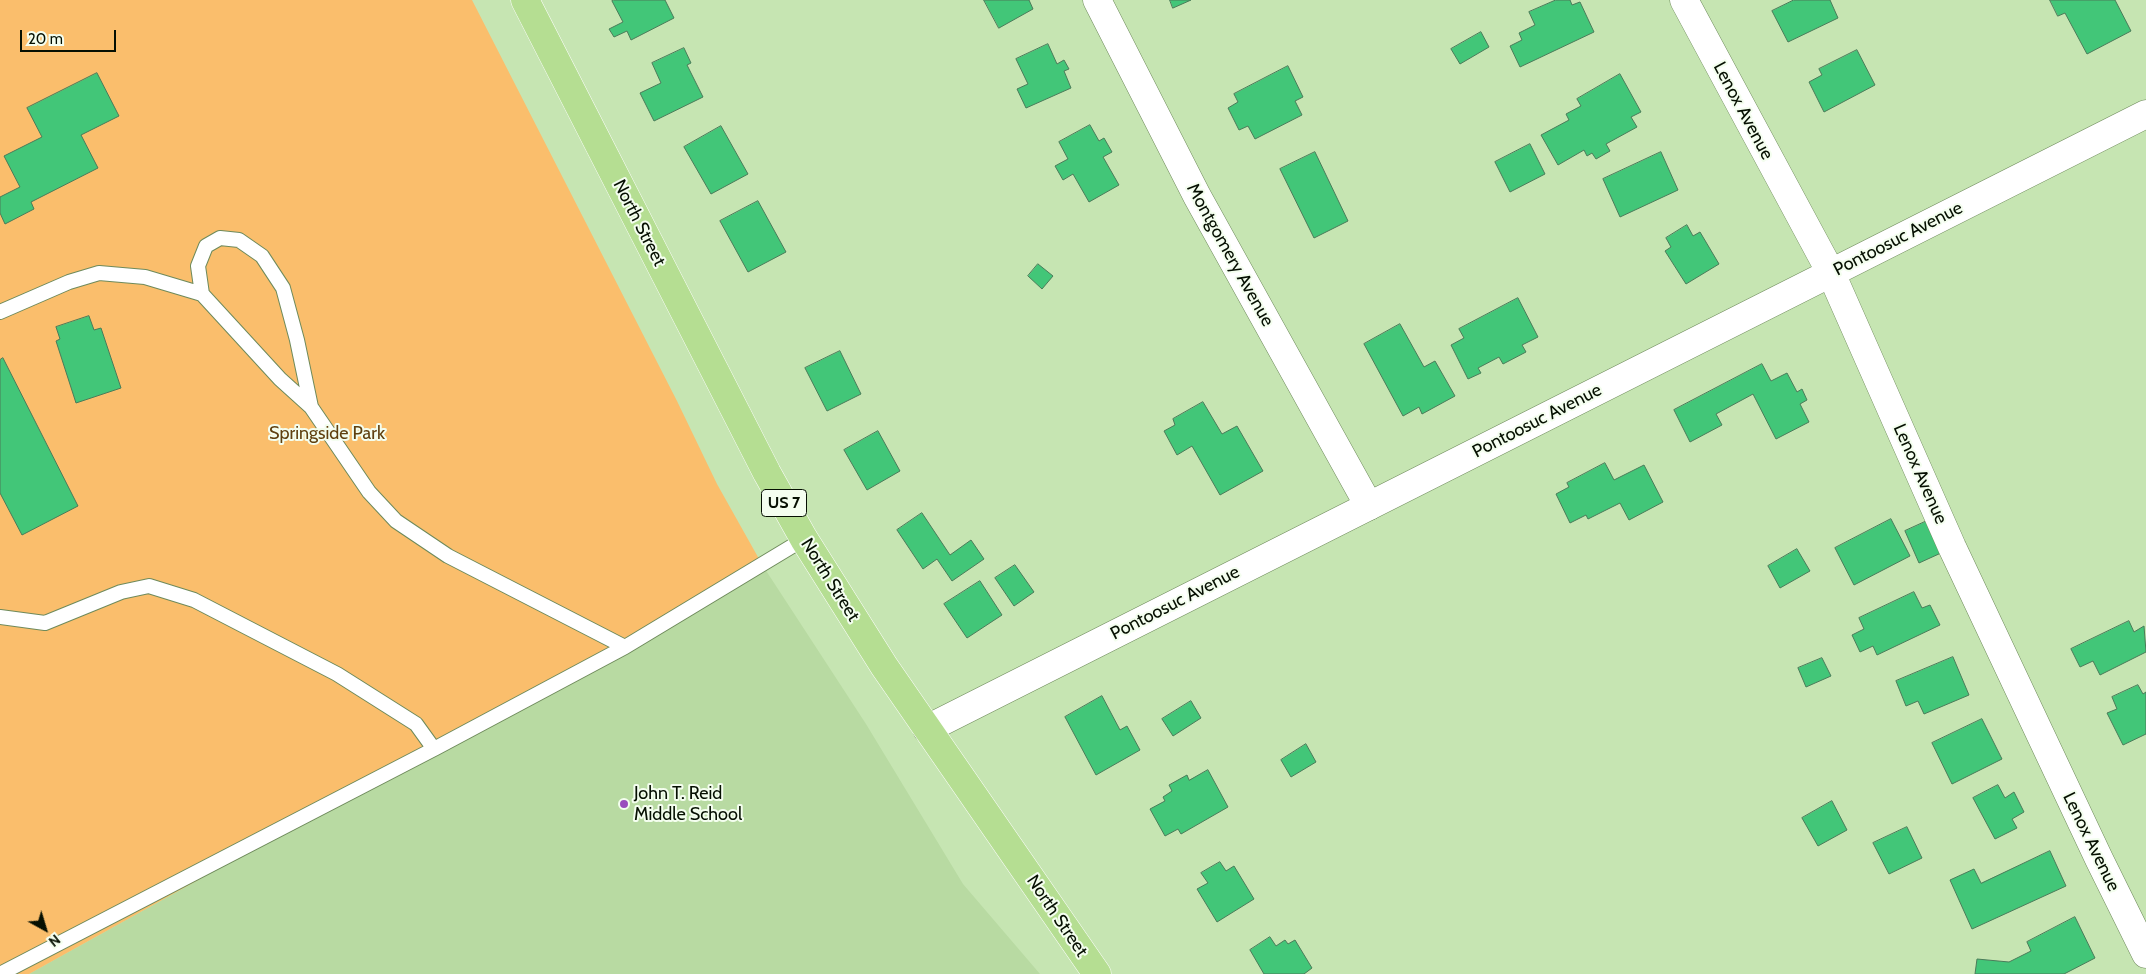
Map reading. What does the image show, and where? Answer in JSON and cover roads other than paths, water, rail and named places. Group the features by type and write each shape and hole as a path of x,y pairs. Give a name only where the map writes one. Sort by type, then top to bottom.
{"main road":[{"name":"North Street","path":"525,0 767,473 804,539 843,603 927,729 1097,974"}],"street":[{"name":"Montgomery Avenue","path":"1098,0 1197,196 1369,506"},
{"name":"Lenox Avenue","path":"1684,0 1831,273 1952,547 2099,859 2146,954"},
{"name":"Pontoosuc Avenue","path":"927,729 2146,114"}],"lane":[{"path":"202,294 198,266 206,246 220,238 239,240 262,256 284,288 311,407"},
{"path":"0,312 69,282 99,272 145,277 202,294 280,379 311,407 369,492 396,521 448,556 625,647"},
{"path":"0,974 434,749 625,647 804,539"},
{"path":"0,617 45,623 121,592 149,586 194,600 337,674 416,724 434,749"}],"place":[{"name":"John T. Reid Middle School","path":"624,804"}],"park label":[{"name":"Springside Park","path":"327,434"}]}
